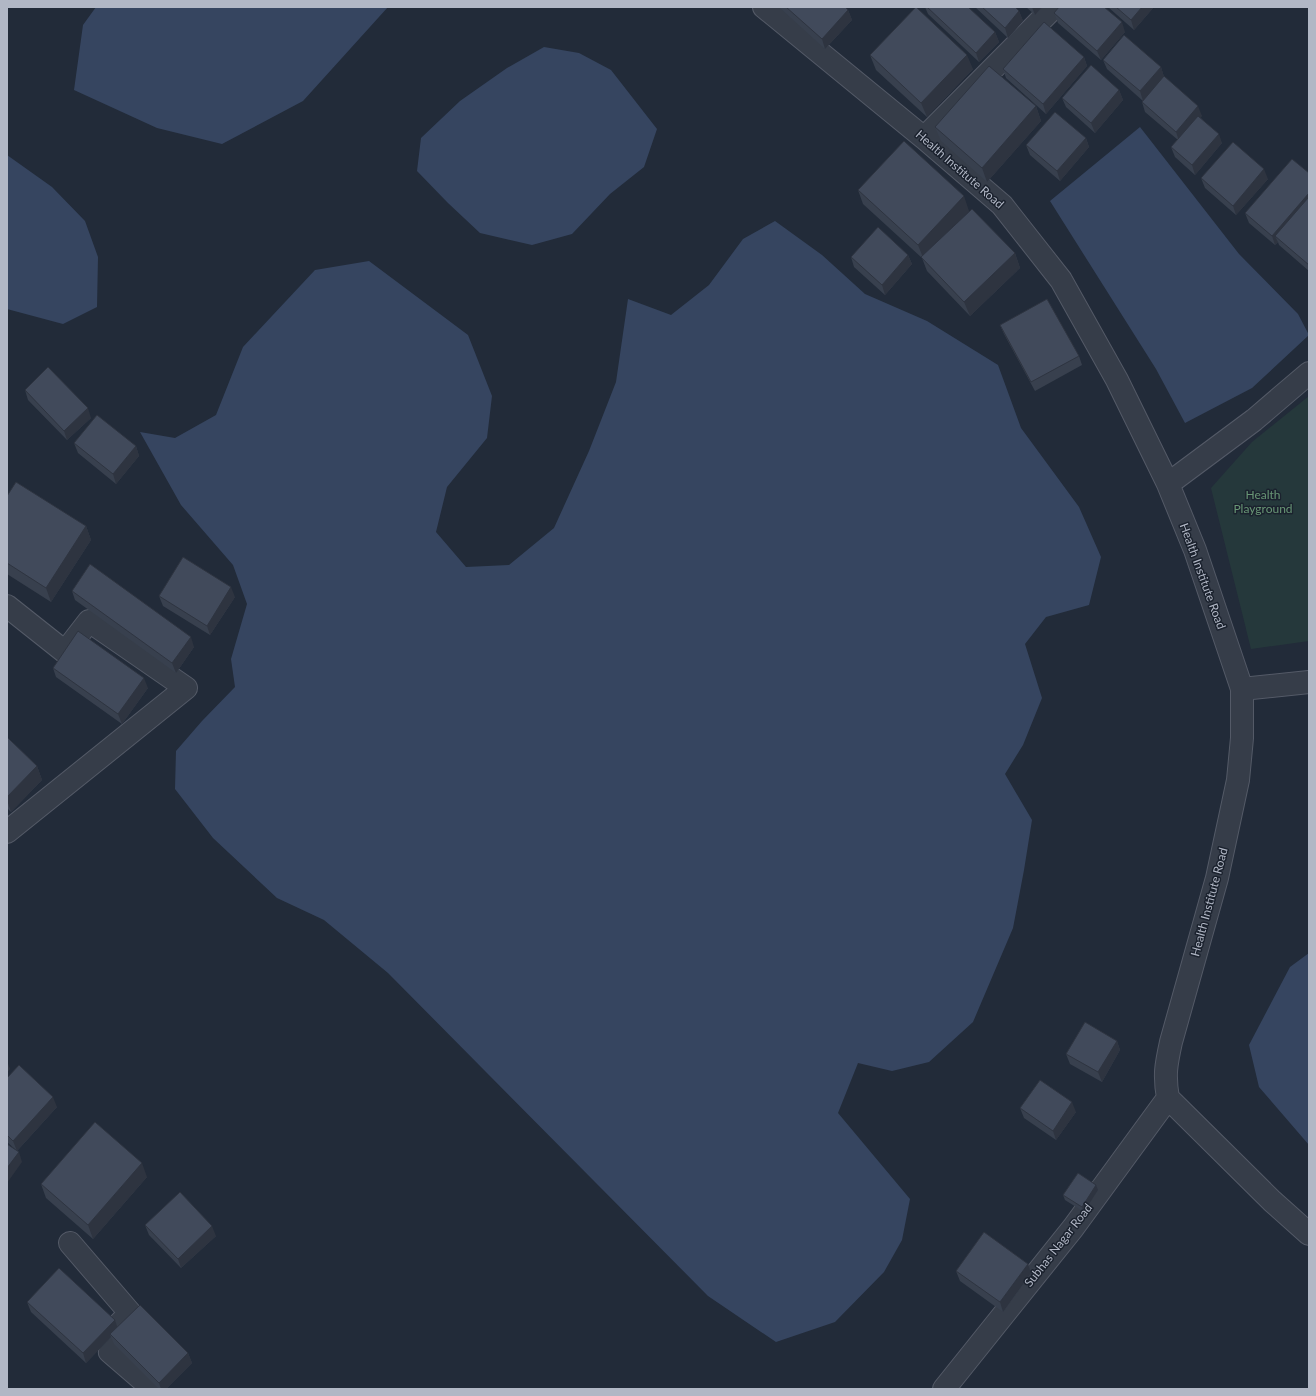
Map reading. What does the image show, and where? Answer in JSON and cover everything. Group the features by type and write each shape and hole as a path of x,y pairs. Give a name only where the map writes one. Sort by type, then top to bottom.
{"street":[{"name":"Health Institute Road","path":"764,7 924,138 1002,205 1061,280 1117,380 1168,484 1195,550 1242,689 1242,738 1238,780 1217,878 1165,1068 1165,1081 1168,1098"},
{"path":"924,138 1054,7"},
{"path":"1168,484 1254,420 1309,373"},
{"path":"7,606 65,652 89,621 186,688 7,832"},
{"path":"1242,689 1309,682"},
{"path":"1168,1098 1272,1201 1309,1234"},
{"name":"Subhas Nagar Road","path":"944,1389 1073,1228 1168,1098"},
{"path":"70,1243 131,1314 121,1322 110,1352 153,1389"}],"green space":[{"name":"Health Playground","path":"1309,396 1309,641 1251,649 1211,488 1252,442"}],"water":[{"path":"96,7 388,7 303,101 222,144 157,128 74,90 83,25"},
{"path":"544,47 579,53 611,70 657,129 644,167 610,194 572,234 532,245 480,233 417,171 421,138 460,101 507,68"},
{"path":"1140,127 1239,254 1298,314 1309,335 1252,388 1185,423 1156,369 1050,201"},
{"path":"7,155 52,187 85,221 98,257 97,307 63,324 7,309"},
{"path":"775,221 822,255 865,294 927,321 998,365 1021,428 1079,507 1101,557 1089,605 1046,617 1025,644 1042,698 1023,745 1005,774 1032,820 1013,928 973,1022 929,1062 892,1071 858,1063 838,1113 910,1199 902,1240 884,1272 835,1322 776,1342 708,1296 388,973 324,920 277,898 213,838 175,789 176,751 202,721 235,687 231,659 247,604 233,565 181,505 140,432 175,438 216,415 243,347 315,270 369,261 468,335 492,396 487,438 447,487 436,532 466,567 509,565 554,528 589,451 616,382 628,299 671,315 709,285 743,239"},
{"path":"1309,953 1309,1145 1259,1087 1249,1045 1290,967"}],"building":[{"path":"786,7 845,7 848,10 822,39"},
{"path":"916,7 967,55 921,103 870,55"},
{"path":"927,7 968,7 995,32 976,53"},
{"path":"982,7 1015,7 1019,11 1005,28"},
{"path":"1059,7 1104,7 1122,22 1097,51 1054,13"},
{"path":"1116,7 1142,7 1131,20"},
{"path":"1044,22 1084,57 1043,104 1003,69"},
{"path":"1124,35 1161,67 1140,91 1103,60"},
{"path":"1091,65 1119,90 1091,123 1062,98"},
{"path":"989,66 1036,106 982,168 935,127"},
{"path":"1164,76 1198,106 1176,132 1142,102"},
{"path":"1055,112 1086,138 1057,171 1026,145"},
{"path":"1198,116 1219,134 1192,165 1171,147"},
{"path":"904,141 964,196 918,245 858,190"},
{"path":"1233,142 1264,169 1233,206 1201,178"},
{"path":"1292,159 1309,173 1309,193 1272,236 1245,213"},
{"path":"1308,198 1309,199 1309,265 1275,236"},
{"path":"972,209 1015,253 964,302 921,257"},
{"path":"878,227 908,255 882,285 851,257"},
{"path":"1047,299 1079,356 1031,382 1000,325"},
{"path":"48,367 88,408 64,431 25,390"},
{"path":"97,415 136,446 113,474 74,443"},
{"path":"16,482 86,526 46,588 7,563 7,496"},
{"path":"183,557 231,587 207,626 159,596"},
{"path":"90,564 191,637 172,663 72,591"},
{"path":"78,631 144,678 118,714 53,668"},
{"path":"7,737 37,766 7,797"},
{"path":"1085,1022 1117,1041 1098,1072 1066,1054"},
{"path":"19,1065 53,1097 13,1141 7,1135 7,1078"},
{"path":"1040,1080 1072,1102 1053,1131 1020,1108"},
{"path":"95,1122 142,1163 88,1225 41,1184"},
{"path":"7,1144 19,1152 7,1168"},
{"path":"1078,1173 1096,1185 1082,1207 1063,1195"},
{"path":"180,1192 212,1226 178,1259 145,1225"},
{"path":"984,1232 1028,1264 1000,1302 956,1271"},
{"path":"59,1268 115,1320 83,1353 27,1302"},
{"path":"140,1305 188,1353 159,1383 110,1334"}]}
